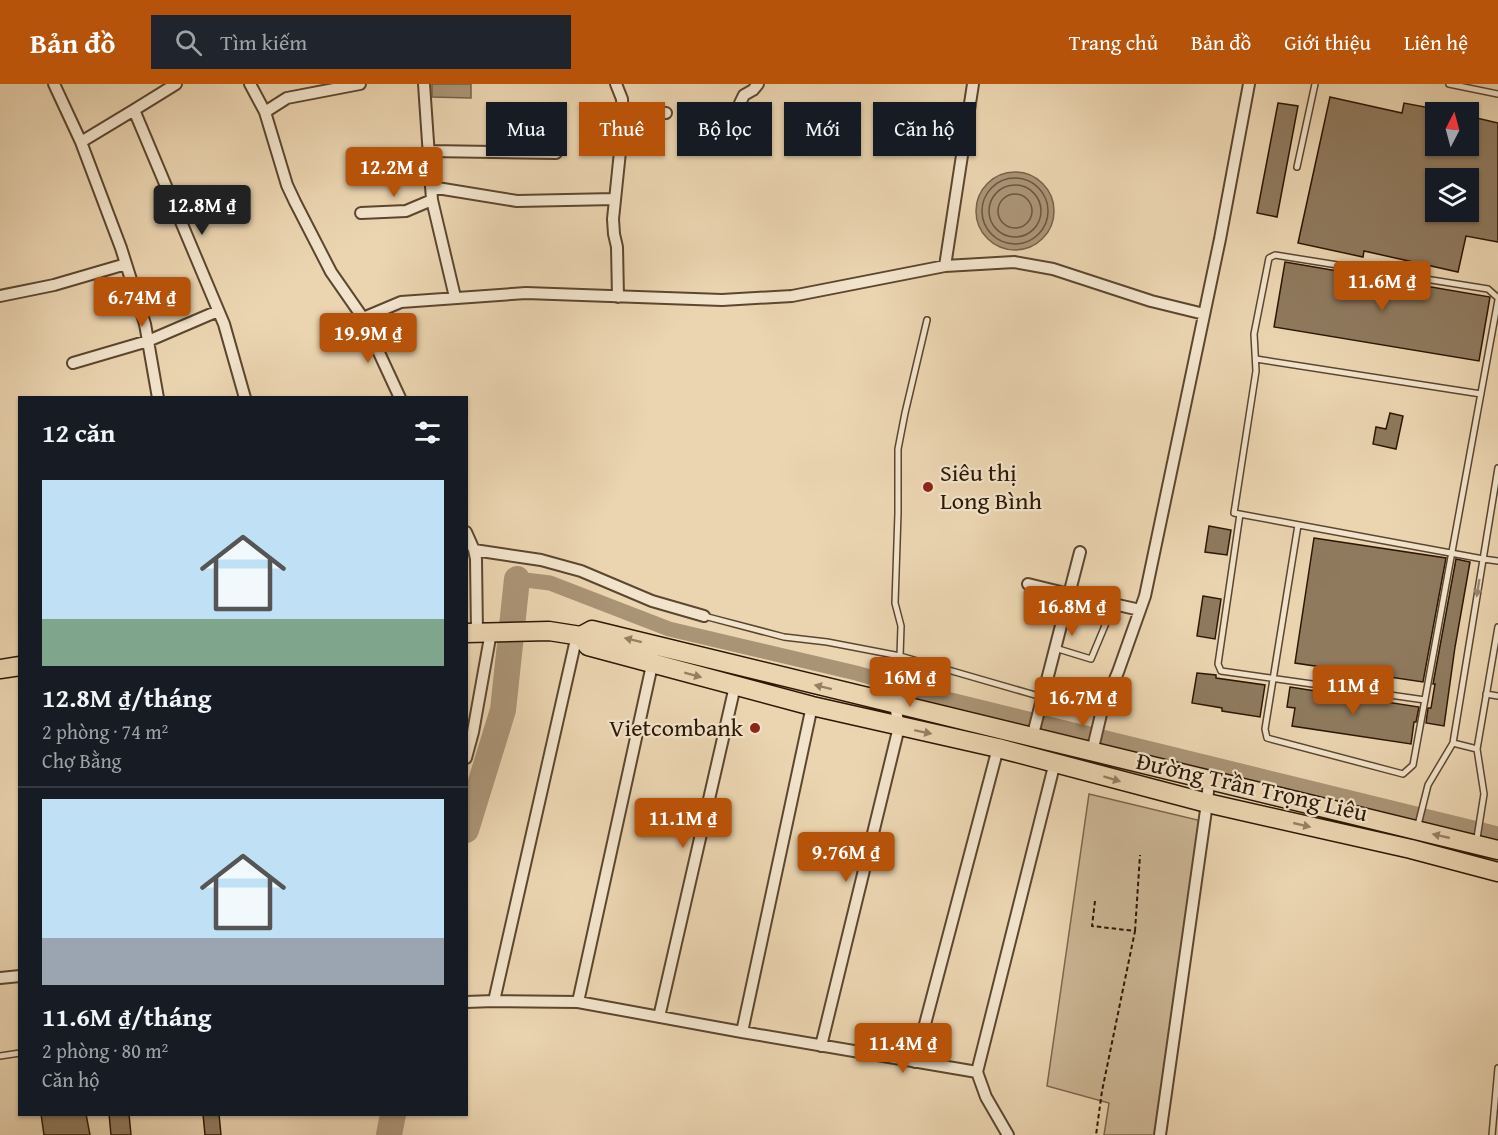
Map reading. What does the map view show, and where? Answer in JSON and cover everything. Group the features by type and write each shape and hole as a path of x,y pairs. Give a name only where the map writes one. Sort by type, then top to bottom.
{"main road":[{"name":"Đường Trần Trọng Liêu","path":"478,633 549,631 579,636 592,630 894,699 1033,733 1092,752 1418,827 1476,841 1498,850"},
{"name":"Đường Trần Trọng Liêu","path":"579,636 588,646 652,665 899,727 1055,762 1122,782 1207,803 1411,849 1498,872"},
{"path":"0,669 18,666"}],"street":[{"path":"54,84 81,142 126,264 145,324 158,396"},
{"path":"81,142 176,84"},
{"path":"250,84 265,112 287,185 295,202 331,272 363,318 399,396"},
{"path":"265,112 287,98 360,84"},
{"path":"424,84 432,200 455,297"},
{"path":"616,84 622,102"},
{"path":"741,102 744,95 758,84"},
{"path":"945,266 973,84"},
{"path":"1092,752 1101,711 1118,672 1145,596 1220,239 1249,84"},
{"path":"134,110 224,324 244,396"},
{"path":"429,151 486,152"},
{"path":"618,297 617,247 614,234 620,156"},
{"path":"431,187 517,201 615,199"},
{"path":"361,213 406,211 432,200"},
{"path":"363,318 401,303 526,292 722,300 792,296 945,266 1014,262 1053,269 1151,301 1204,314"},
{"path":"0,296 54,285 126,264"},
{"path":"73,363 148,341 218,311"},
{"path":"468,536 476,559 478,633 473,732 468,751"},
{"path":"474,550 541,560 571,568 652,601 704,616"},
{"path":"1033,733 1080,552"},
{"path":"1029,584 1140,610"},
{"path":"494,1001 579,636"},
{"path":"578,1002 652,665"},
{"path":"659,1017 735,686"},
{"path":"821,1046 899,727 894,699"},
{"path":"742,1032 812,706"},
{"path":"915,1062 998,748"},
{"path":"1008,1135 986,1097 977,1072 1055,762"},
{"path":"1161,1135 1209,780"},
{"path":"1411,849 1418,827"},
{"path":"1472,865 1476,841"},
{"path":"0,978 18,976"},
{"path":"468,1002 578,1002 977,1072"}],"lane":[{"path":"1297,167 1315,84"},
{"path":"1449,84 1498,94"},
{"path":"1298,525 1265,729 1267,738 1403,774 1413,765 1452,553 1498,299 1488,289 1275,255 1269,258 1254,334 1256,371 1234,513 1452,553 1483,559 1498,561"},
{"path":"894,699 901,626 895,603 898,449 904,413 927,320"},
{"path":"1256,359 1481,394"},
{"path":"1418,827 1428,785 1452,743 1498,468"},
{"path":"1240,514 1218,664 1221,671 1425,700"},
{"path":"1055,648 1091,659 1114,604"},
{"path":"704,616 784,637 827,642 899,658 1101,711"},
{"path":"1476,841 1484,794 1477,749 1498,627"},
{"path":"1486,694 1498,696"},
{"path":"1452,743 1477,749"},
{"path":"0,1056 18,1053"},
{"path":"1492,1135 1498,1068"}],"path":[{"path":"1096,1135 1102,1091 1135,931 1140,855"},
{"path":"1095,901 1092,926 1135,931"}],"shaded area":[{"path":"1089,794 1210,823 1158,1135 1104,1135 1109,1103 1047,1086"}],"water":[{"path":"432,84 471,84 471,98 432,97"},
{"path":"1007,172 1023,172 1037,178 1048,189 1054,203 1054,219 1048,233 1037,244 1023,250 1007,250 993,244 982,233 976,219 976,203 982,189 993,178"}],"building":[{"path":"1330,97 1402,113 1404,103 1425,107 1425,156 1479,156 1479,119 1498,123 1498,242 1466,236 1458,272 1364,251 1363,257 1298,243"},
{"path":"1278,103 1298,106 1277,217 1257,213"},
{"path":"1285,262 1490,297 1479,361 1274,327"},
{"path":"1390,413 1403,416 1396,449 1373,444 1376,427 1386,429"},
{"path":"1209,526 1231,530 1227,555 1205,552"},
{"path":"1314,538 1446,558 1423,682 1295,663"},
{"path":"1456,559 1470,562 1444,726 1426,723 1428,708 1431,708 1435,684 1433,684"},
{"path":"1203,596 1221,599 1215,639 1197,636"},
{"path":"1197,673 1265,685 1260,717 1192,703"},
{"path":"1290,687 1419,707 1411,744 1292,726 1295,708 1287,707"},
{"path":"41,1116 86,1116 90,1135 44,1135"},
{"path":"109,1116 129,1116 131,1135 111,1135"},
{"path":"203,1116 219,1116 221,1135 205,1135"}],"waterway":[{"path":"517,579 550,583 669,629 856,673 943,698 1498,834"},
{"path":"468,824 503,710 517,579"},
{"path":"389,1135 393,1116"}],"place":[{"name":"Siêu thị Long Bình","path":"928,487"},
{"name":"Vietcombank","path":"755,728"}]}
